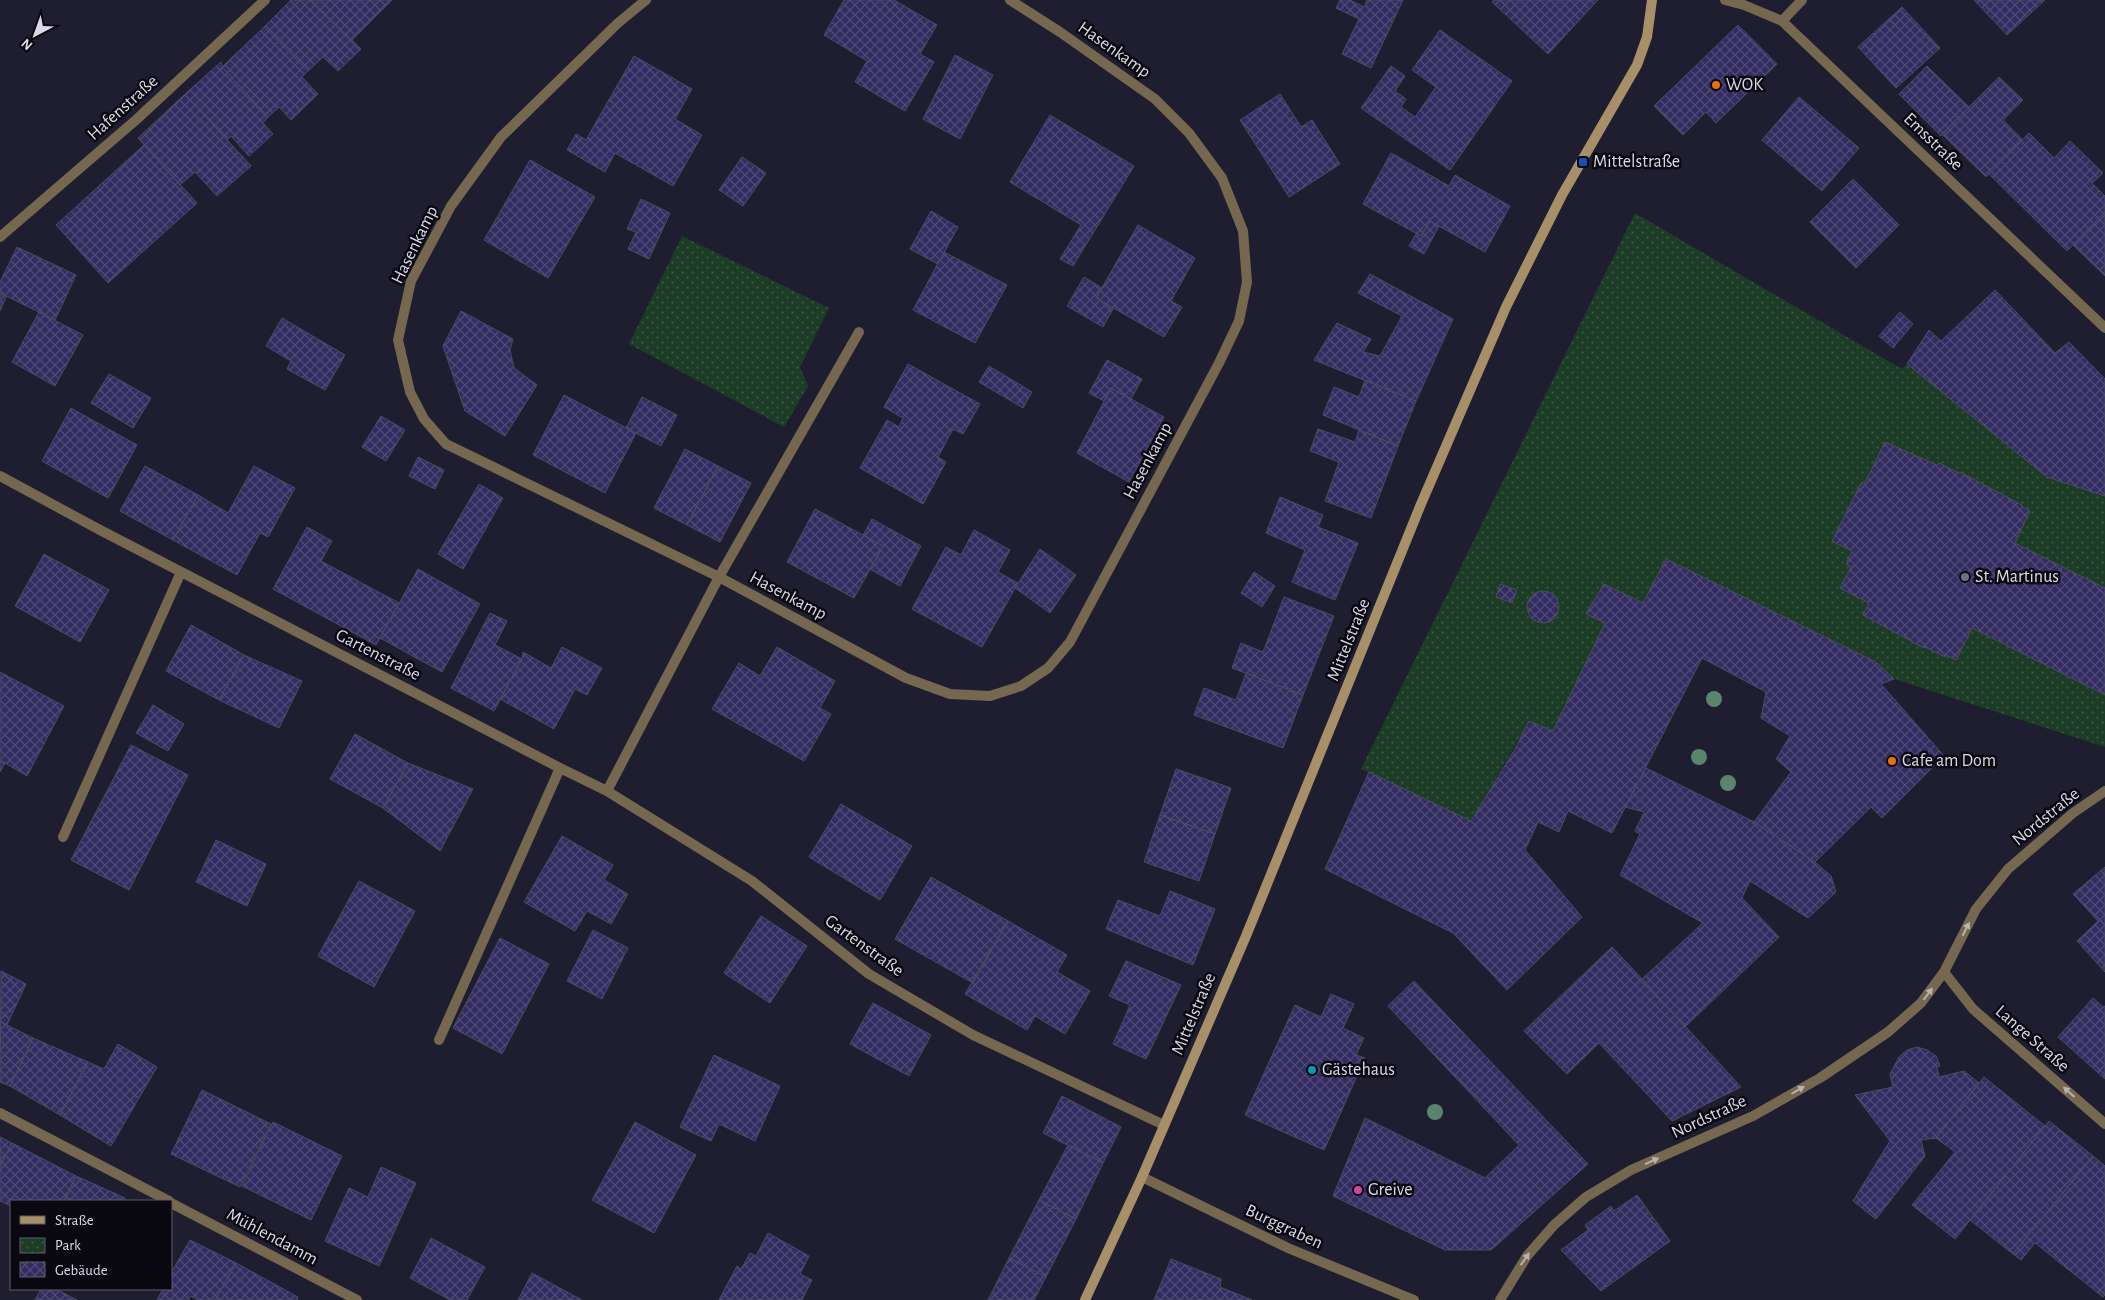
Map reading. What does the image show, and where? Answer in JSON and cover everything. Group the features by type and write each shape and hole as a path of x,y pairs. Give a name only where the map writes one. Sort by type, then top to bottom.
{"street":[{"name":"Hafenstraße","path":"0,237 138,119 265,0"},
{"name":"Hasenkamp","path":"646,0 618,23 501,137 451,206 411,281 398,340 410,392 424,419 446,444 719,577 906,678 950,694 990,696 1021,686 1048,668 1070,642 1219,363 1239,321 1247,282 1243,231 1222,178 1189,133 1154,99 1060,32 1010,0"},
{"name":"Mittelstraße","path":"1085,1300 1142,1177 1246,936 1421,504 1506,307 1562,195 1637,65 1647,37 1652,0"},
{"name":"Emsstraße","path":"1725,0 1744,5 1782,21 2105,328"},
{"path":"1782,21 1802,0"},
{"path":"607,791 719,577 859,332"},
{"name":"Gartenstraße","path":"0,476 181,572 607,791 752,881 869,974 973,1035 1164,1125"},
{"path":"63,838 181,572"},
{"path":"439,1040 560,768"},
{"name":"Nordstraße","path":"1500,1300 1527,1256 1554,1224 1586,1196 1631,1170 1753,1116 1820,1078 1888,1032 1921,1003 1944,972 1976,909 2008,869 2073,814 2105,791"},
{"name":"Lange Straße","path":"1944,972 1973,1009 2105,1124"},
{"name":"Mühlendamm","path":"0,1113 166,1200"},
{"name":"Burggraben","path":"1142,1177 1304,1255 1414,1300"},
{"name":"Mühlendamm","path":"172,1203 357,1300"}],"green space":[{"path":"1635,213 1902,369 1907,364 2105,496 2105,747 1894,679 1876,662 1666,559 1643,603 1605,623 1553,731 1529,722 1471,821 1361,769"},
{"path":"682,236 829,308 800,367 808,386 784,427 629,344"}],"building":[{"path":"291,0 311,0 361,49 338,71 323,57 308,71 264,27"},
{"path":"311,0 392,0 351,41"},
{"path":"844,0 894,0 937,25 920,54 934,62 905,111 855,82 867,61 824,35"},
{"path":"1340,0 1350,0 1364,7 1367,0 1403,0 1371,68 1342,54 1359,19 1336,8"},
{"path":"1494,0 1598,0 1548,54 1492,2"},
{"path":"1974,0 2045,0 2007,35"},
{"path":"1902,7 1940,48 1896,88 1858,47"},
{"name":"WOK","path":"1738,25 1777,64 1716,123 1706,112 1683,135 1654,106"},
{"path":"264,27 308,71 302,77 318,94 291,120 279,107 268,117 222,67"},
{"path":"1440,30 1512,81 1450,170 1361,108 1391,66 1405,76 1395,91 1406,99 1401,107 1415,117 1436,87 1412,70"},
{"path":"955,55 993,75 960,139 923,119"},
{"path":"634,56 692,89 675,119 702,135 673,186 615,153 605,172 567,150 576,134 586,140"},
{"path":"221,62 222,67 268,117 263,123 273,134 249,156 231,136 227,140 185,94"},
{"path":"1927,66 1969,107 1941,136 1899,94"},
{"path":"1999,77 2023,100 2003,120 2023,140 1986,177 1942,134"},
{"path":"185,94 251,166 217,196 195,172 180,185 138,138"},
{"path":"1280,94 1301,127 1312,120 1340,164 1289,197 1240,120"},
{"path":"1799,97 1859,148 1822,191 1762,140"},
{"path":"1050,115 1134,166 1073,266 1060,259 1081,225 1010,182"},
{"path":"2029,133 2054,158 2070,141 2103,173 2092,183 2105,196 2105,212 2067,251 1989,174"},
{"path":"144,145 197,203 108,283 56,225"},
{"path":"1391,153 1449,186 1455,175 1510,206 1485,252 1430,221 1421,236 1363,204"},
{"path":"742,157 766,173 743,206 719,190"},
{"path":"530,160 595,197 548,278 484,240"},
{"path":"1853,179 1899,225 1856,268 1810,222"},
{"path":"641,199 670,213 649,259 628,249 636,232 627,229"},
{"path":"931,211 958,227 938,264 910,249"},
{"path":"2105,212 2105,276 2073,245"},
{"path":"1430,221 1439,226 1424,254 1409,246 1416,234 1421,236"},
{"path":"1138,225 1195,258 1171,301 1182,307 1164,337 1096,298"},
{"path":"17,247 76,275 55,320 0,293 0,282"},
{"path":"944,252 1007,285 975,343 913,310"},
{"path":"1370,274 1453,319 1416,401 1314,360 1337,323 1371,339 1363,352 1380,356 1402,316 1358,293"},
{"path":"1084,277 1102,288 1096,298 1113,309 1103,327 1067,306"},
{"path":"1995,290 2055,353 2069,342 2105,379 2105,496 2047,477 1907,364 1929,330 1941,341"},
{"path":"0,293 6,297 0,311"},
{"path":"461,311 513,339 510,350 514,368 537,385 505,436 465,411 443,346"},
{"path":"39,312 83,335 55,386 12,362"},
{"path":"1900,312 1913,324 1893,348 1879,336"},
{"path":"282,318 345,355 325,390 287,369 291,361 266,346"},
{"path":"1107,360 1142,379 1131,399 1111,388 1104,401 1089,393"},
{"path":"908,364 980,404 963,434 953,429 938,457 946,462 923,504 860,468 887,420 899,427 903,418 884,407"},
{"path":"989,366 1032,392 1023,408 979,382"},
{"path":"109,374 151,398 133,428 91,403"},
{"path":"1365,380 1416,401 1398,446 1323,415 1334,387 1359,397"},
{"path":"1111,388 1164,417 1129,482 1077,453"},
{"path":"564,395 636,433 605,493 533,455"},
{"path":"642,397 677,415 661,446 626,428"},
{"path":"71,408 137,445 108,498 42,461"},
{"path":"381,416 405,430 386,461 362,447"},
{"path":"1318,429 1355,442 1359,430 1398,446 1371,518 1325,501 1339,462 1310,451"},
{"name":"St. Martinus","path":"1885,442 1937,465 1939,463 1960,472 2022,505 2030,511 2015,543 2105,588 2105,695 1972,628 1956,660 1924,648 1863,615 1869,603 1840,588 1851,567 1846,564 1852,551 1832,541 1861,483 1864,485"},
{"path":"685,449 718,466 687,525 654,508"},
{"path":"418,457 444,470 435,489 409,476"},
{"path":"145,466 198,495 173,540 120,511"},
{"path":"254,466 295,488 268,537 260,533 237,575 173,540 198,495 228,513"},
{"path":"718,466 751,483 720,542 687,525"},
{"path":"479,484 503,498 463,569 438,554"},
{"path":"1280,497 1323,515 1318,527 1358,543 1335,600 1292,582 1305,550 1266,533"},
{"path":"815,509 883,546 854,598 787,562"},
{"path":"872,519 921,546 900,586 870,569 883,546 863,535"},
{"path":"307,527 332,541 321,561 399,603 376,645 273,589"},
{"path":"974,530 1010,550 998,572 1018,583 982,647 912,609 946,547 961,555"},
{"path":"1040,549 1076,575 1050,613 1015,588"},
{"path":"44,554 109,590 80,642 15,606"},
{"path":"1666,559 1876,662 1894,679 1881,684 1944,756 1882,818 1871,807 1815,862 1754,822 1791,772 1776,759 1790,736 1761,718 1766,692 1702,658 1612,833 1568,811 1559,832 1538,822 1525,850 1582,917 1507,990 1453,933 1325,869 1369,772 1471,821 1515,749 1529,721 1553,731 1605,623 1586,614 1604,584 1643,603"},
{"path":"418,569 480,604 442,672 380,638"},
{"path":"1254,572 1275,586 1262,607 1241,593"},
{"path":"1500,584 1517,590 1512,603 1496,597"},
{"path":"1543,591 1554,596 1559,607 1554,618 1543,623 1532,618 1527,607 1532,596"},
{"path":"1284,597 1334,616 1303,695 1232,668 1241,643 1263,652"},
{"path":"490,613 507,621 495,645 522,659 494,711 451,688"},
{"path":"191,625 244,655 219,700 166,671"},
{"path":"562,647 602,668 587,695 575,689 554,729 500,699 522,659 523,652 551,668"},
{"path":"777,647 835,681 820,708 831,714 804,761 712,709 739,663 760,676"},
{"path":"244,655 302,681 279,728 219,700"},
{"path":"0,672 64,706 27,776 0,760"},
{"path":"1246,673 1303,695 1283,748 1194,715 1204,688 1236,700"},
{"path":"153,705 184,724 168,751 136,733"},
{"path":"355,734 408,763 383,808 330,779"},
{"path":"131,745 188,775 129,890 71,860"},
{"path":"0,760 5,763 0,772"},
{"path":"408,763 473,789 440,851 383,808"},
{"path":"1646,768 1754,822 1815,862 1831,876 1836,892 1808,918 1750,881 1742,898 1779,937 1685,1027 1642,979 1703,923 1620,875 1640,834 1635,831 1644,812 1625,807"},
{"path":"1176,769 1231,788 1215,834 1160,815"},
{"path":"841,804 912,846 880,900 809,857"},
{"path":"1160,815 1215,834 1199,881 1144,862"},
{"path":"562,836 613,865 604,880 628,894 611,924 587,911 575,931 524,902"},
{"path":"216,840 266,864 247,906 196,882"},
{"path":"2105,867 2105,972 2077,941 2098,921 2073,894"},
{"path":"931,877 1008,921 973,983 895,939"},
{"path":"359,881 415,911 374,987 318,956"},
{"path":"1170,891 1215,909 1193,965 1106,929 1118,900 1160,916"},
{"path":"761,916 807,946 770,1003 724,973"},
{"path":"1008,921 1067,955 1057,972 1090,991 1065,1034 1035,1016 1027,1030 965,994"},
{"path":"593,930 628,948 602,999 567,981"},
{"path":"500,938 549,964 502,1054 453,1028"},
{"path":"1612,947 1741,1087 1672,1121 1599,1043 1567,1074 1524,1031"},
{"path":"1126,961 1181,985 1146,1059 1113,1044 1130,1005 1109,996"},
{"path":"1,971 26,984 7,1025 33,1038 10,1086 0,1082"},
{"path":"1414,981 1588,1164 1491,1250 1445,1250 1333,1196 1365,1118 1485,1178 1519,1145 1388,1006"},
{"name":"Gästehaus","path":"1331,994 1354,1004 1343,1028 1364,1038 1356,1055 1365,1058 1324,1150 1245,1115 1295,1005 1321,1017"},
{"path":"2093,998 2103,1007 2105,1006 2105,1079 2058,1037"},
{"path":"873,1003 931,1035 909,1076 850,1044"},
{"path":"33,1038 88,1062 60,1115 10,1086"},
{"path":"118,1044 157,1067 111,1146 60,1115 88,1062 104,1069"},
{"path":"1917,1047 1927,1050 1936,1056 1940,1066 1937,1067 1939,1077 1964,1071 1979,1083 1936,1138 1921,1140 1925,1156 1876,1219 1853,1201 1890,1141 1855,1095 1893,1087 1890,1074 1899,1057 1907,1050"},
{"path":"714,1055 780,1086 755,1141 719,1124 711,1141 680,1127"},
{"path":"1984,1077 2045,1126 1955,1239 1912,1205 1955,1152 1936,1138"},
{"path":"202,1090 271,1124 240,1187 171,1154"},
{"path":"1062,1096 1121,1127 1103,1163 1043,1133"},
{"path":"2049,1121 2093,1156 2013,1254 1970,1220"},
{"path":"273,1122 342,1156 311,1220 242,1186"},
{"path":"635,1122 696,1155 654,1233 592,1200"},
{"path":"0,1137 12,1143 0,1166"},
{"path":"12,1143 76,1176 64,1200 10,1200 10,1206 0,1201 0,1166"},
{"path":"1068,1145 1103,1163 1076,1219 1039,1200"},
{"path":"2093,1156 2105,1166 2105,1295 2103,1297 2035,1243 2021,1260 2013,1254"},
{"path":"381,1167 416,1183 379,1266 325,1241 349,1188 368,1197"},
{"path":"76,1176 125,1198 124,1200 64,1200"},
{"path":"1637,1195 1670,1241 1601,1291 1561,1250 1588,1230 1585,1225 1611,1206 1614,1211"},
{"path":"1039,1200 1076,1219 1046,1277 1009,1258"},
{"path":"768,1233 809,1256 800,1274 812,1280 802,1300 719,1300 737,1266 741,1269 750,1253 756,1256"},
{"path":"431,1238 485,1267 467,1300 450,1300 410,1278"},
{"path":"190,1240 236,1263 215,1300 197,1300 191,1296 188,1300 157,1300 162,1290 172,1290 172,1271"},
{"path":"1009,1258 1046,1277 1034,1300 988,1300"},
{"path":"1171,1259 1221,1279 1220,1287 1252,1300 1154,1300"},
{"path":"236,1263 298,1297 297,1300 215,1300"},
{"path":"532,1273 582,1300 518,1300"},
{"path":"40,1290 58,1290 77,1300 35,1300"}],"place":[{"name":"WOK","path":"1716,85"},
{"name":"Mittelstraße","path":"1583,162"},
{"name":"St. Martinus","path":"1965,577"},
{"name":"Cafe am Dom","path":"1892,761"},
{"name":"Gästehaus","path":"1312,1070"},
{"name":"Greive","path":"1358,1190"}]}
